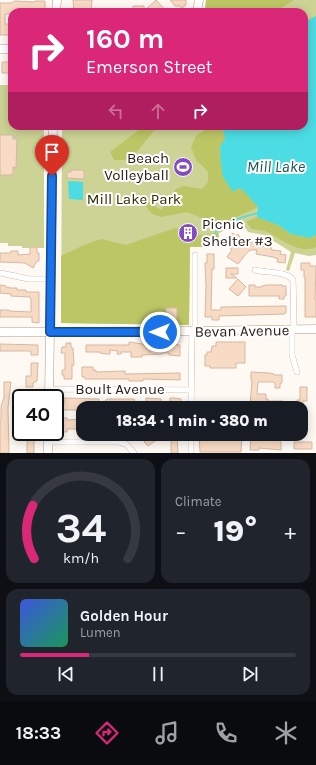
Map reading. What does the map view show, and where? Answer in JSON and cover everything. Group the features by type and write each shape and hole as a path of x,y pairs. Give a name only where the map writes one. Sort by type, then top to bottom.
{"street":[{"path":"49,389 53,130"},
{"path":"191,401 195,255"},
{"path":"255,270 283,274 291,277 293,280 292,355 298,372"},
{"path":"0,273 29,279 51,279"},
{"name":"Bevan Avenue","path":"0,332 194,332 316,329"},
{"name":"Boult Avenue","path":"64,389 191,390"},
{"path":"191,441 191,453"},
{"path":"48,453 48,442 119,442 126,444 134,453"}],"green space":[{"name":"Mill Lake Park","path":"206,0 316,0 316,255 309,256 295,253 289,271 286,270 291,252 264,235 248,232 243,224 239,224 219,233 219,247 190,247 189,325 61,323 62,130 308,130 308,8 205,8"},
{"path":"206,0 294,0 281,8 205,8"},
{"path":"0,85 8,85 8,130 44,130 44,248 22,248 22,246 8,246 8,243 0,243"},
{"path":"139,130 155,130 130,160 114,160 110,152"},
{"path":"204,130 223,130 225,138 220,148 233,192 239,188 243,190 258,207 219,225 187,212 161,217 152,214 142,202 145,200 161,210 176,189 183,186 202,189 208,182 208,172 197,162 191,147 196,136"},
{"path":"257,217 278,225 291,234 310,238 316,235 316,247 310,249 297,248 265,231 252,229 246,222"},
{"path":"175,228 200,235 218,233 219,247 190,247 189,325 61,323 61,256 101,239 126,245"}],"water":[{"name":"Mill Lake","path":"316,16 316,235 310,238 291,234 278,225 257,217 258,207 243,190 239,188 233,192 223,177 220,147 225,138 223,130 308,130 308,20"},
{"path":"68,181 83,182 83,200 69,199"}],"building":[{"path":"73,0 92,0 91,8 74,8"},
{"path":"156,0 163,8 147,8"},
{"path":"170,0 186,0 186,5 182,8 175,6"},
{"path":"15,1 45,1 45,8 8,8 8,14 5,14 5,24 8,24 8,35 0,35 0,3 11,3"},
{"path":"133,6 144,6 144,8 133,8"},
{"path":"2,62 8,62 8,73 2,73"},
{"path":"0,135 13,135 13,139 17,139 16,168 13,167 13,175 0,175"},
{"path":"71,170 84,170 84,179 67,178 67,172 71,172"},
{"path":"233,233 235,236 238,234 242,240 245,238 249,242 256,242 256,245 271,247 272,250 281,251 280,254 286,255 285,263 277,262 278,259 273,257 256,254 257,250 250,250 238,264 227,257 232,250 226,243 229,241 226,238"},
{"path":"30,247 37,247 37,253 39,253 39,261 37,261 33,268 25,263 0,262 0,253 11,253 11,251 18,251 18,255 30,254"},
{"path":"207,254 214,254 211,310 221,310 221,307 286,306 286,313 219,316 219,320 212,320 212,317 205,317 205,263 207,263"},
{"path":"301,263 310,263 310,266 316,266 316,317 305,317 305,277 304,270 301,270"},
{"path":"226,268 238,268 238,274 231,274 237,278 226,278"},
{"path":"238,279 246,287 238,296 229,289"},
{"path":"0,285 10,288 17,288 17,290 26,290 26,292 39,292 39,323 32,322 32,317 0,317 0,310 31,312 31,300 30,297 11,296 11,294 0,293"},
{"path":"249,285 255,285 255,287 262,287 266,285 286,286 286,296 284,296 284,299 279,299 279,296 249,296"},
{"path":"166,308 177,308 177,320 165,319"},
{"path":"129,342 143,344 150,353 150,346 164,346 164,344 180,345 180,356 162,353 142,355 142,357 131,357 131,352 121,352 121,354 117,354 118,351 110,350 110,354 107,354 100,352 86,352 86,345 129,345"},
{"path":"216,342 245,342 245,363 236,363 236,368 210,368 210,366 205,366 205,355 207,355 207,352 211,352 212,346 216,346"},
{"path":"66,343 71,343 71,348 73,348 74,365 72,365 72,379 64,379 64,375 62,375 62,370 65,370 65,353 61,353 62,347 66,347"},
{"path":"0,344 38,345 38,355 31,355 31,351 0,351"},
{"path":"31,363 38,363 37,381 33,383 33,387 26,387 26,376 31,376"},
{"path":"82,367 93,367 93,370 96,370 96,372 125,371 125,374 180,373 180,380 143,379 143,381 129,381 129,379 85,379 85,377 82,377"},
{"path":"251,372 282,375 282,383 280,383 280,388 275,388 275,383 273,382 258,382 257,394 266,394 266,399 268,399 268,401 250,401"},
{"path":"4,382 11,382 8,408 9,453 0,453 0,421 1,407 4,397"},
{"path":"300,387 307,387 307,401 297,401 300,400"},
{"path":"64,398 99,399 99,401 76,401 76,410 64,410"},
{"path":"146,398 161,399 161,401 146,401"},
{"path":"170,398 181,399 181,401 170,401"},
{"path":"107,399 134,399 134,401 105,401"},
{"path":"64,418 67,418 67,420 76,419 76,429 67,429 67,432 64,432"},
{"path":"27,441 34,441 34,453 27,453"},
{"path":"146,441 155,441 148,446 144,442"},
{"path":"171,441 177,441 178,453 171,453"},
{"path":"199,441 242,441 241,452 200,452"},
{"path":"251,441 281,442 281,450 259,448 259,450 250,450"},
{"path":"294,442 312,442 312,449 294,449"}],"waterway":[{"path":"220,226 258,213"},
{"path":"211,241 217,230"}],"place":[{"name":"Beach Volleyball","path":"183,167"},
{"name":"Picnic Shelter #3","path":"188,233"}],"route":[{"path":"52,176 50,332 160,332"}]}
